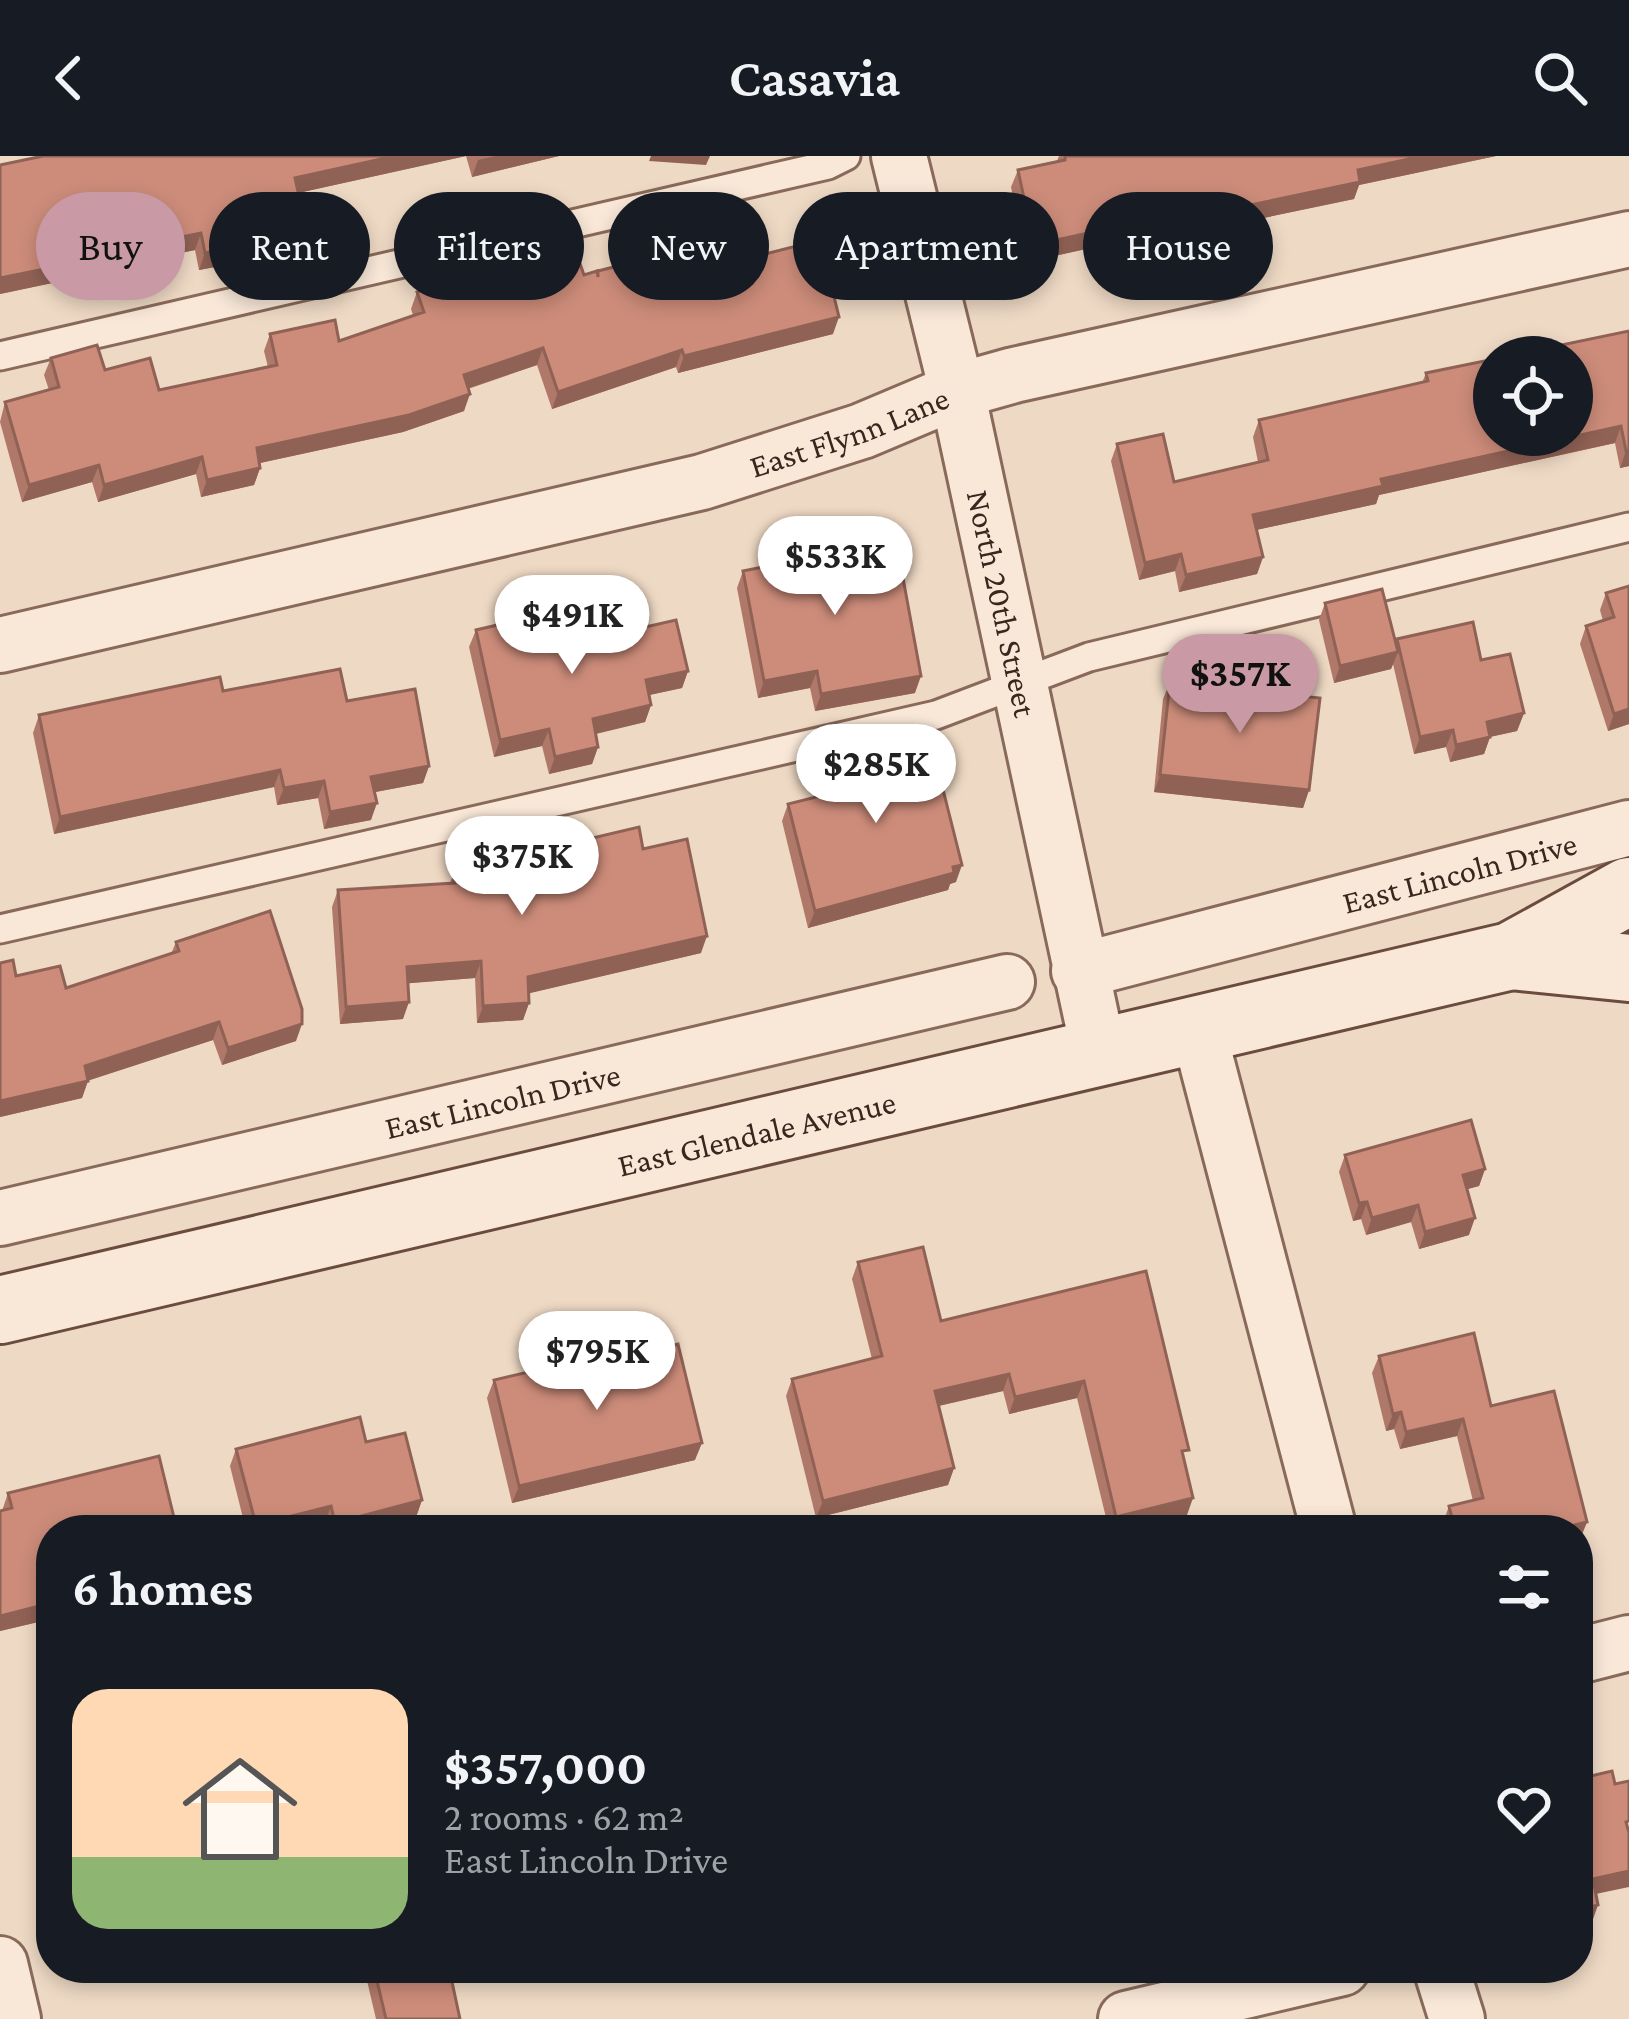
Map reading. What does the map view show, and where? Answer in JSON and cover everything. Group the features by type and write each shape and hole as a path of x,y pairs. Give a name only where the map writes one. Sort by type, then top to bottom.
{"main road":[{"name":"East Glendale Avenue","path":"0,1310 1511,956 1629,891"},
{"name":"East Glendale Avenue","path":"1511,956 1629,968"}],"street":[{"name":"North 20th Street","path":"899,156 957,392 1099,1053"},
{"name":"East Flynn Lane","path":"0,645 702,482 862,431 957,392 1014,375 1629,238"},
{"name":"East Lincoln Drive","path":"1079,971 1629,829"},
{"name":"East Lincoln Drive","path":"0,1218 1007,982"},
{"path":"1198,1029 1325,1515"},
{"path":"1593,1652 1629,1643"},
{"path":"0,1964 13,2019"},
{"path":"1126,2019 1278,1983"},
{"path":"1446,1983 1457,2019"}],"lane":[{"path":"0,356 828,165 846,156"},
{"path":"0,929 936,715 1089,657 1629,527"}],"building":[{"path":"43,156 395,156 295,178 298,192 209,192 209,252 205,253 201,233 185,236 185,192 36,192 36,271 0,278 0,165"},
{"path":"1065,156 1423,156 1358,170 1360,182 1273,200 1273,192 1083,192 1083,234 1059,239 1059,192 1023,192 1018,170 1065,160"},
{"path":"793,247 793,300 835,300 839,317 684,356 682,350 558,392 543,348 464,375 470,394 409,415 257,448 260,468 207,480 202,457 104,485 99,465 29,485 5,402 59,387 51,358 97,345 105,370 150,358 159,390 277,365 270,334 335,320 339,341 424,312 420,300 584,300 584,275 597,271 598,277 598,271 608,268 608,300 769,300 769,253"},
{"path":"1629,331 1626,451 1621,426 1593,432 1593,338"},
{"path":"1473,363 1473,456 1485,456 1381,479 1383,486 1253,515 1263,557 1186,575 1181,554 1145,563 1117,444 1163,434 1174,482 1268,460 1259,420 1428,381 1426,373"},
{"path":"896,540 921,676 821,694 817,671 764,681 743,571"},
{"path":"1629,586 1629,709 1614,714 1586,626 1614,617 1606,593"},
{"path":"1382,589 1398,652 1340,666 1325,603"},
{"path":"554,612 562,646 676,620 688,671 646,680 651,705 593,719 598,747 555,757 549,729 500,740 476,630"},
{"path":"1473,622 1481,660 1510,654 1524,713 1487,722 1490,737 1456,745 1453,730 1420,737 1397,639"},
{"path":"340,669 347,701 415,689 429,766 371,777 377,803 330,812 324,781 284,788 280,770 60,817 39,715 220,677 223,691"},
{"path":"1170,682 1320,698 1309,790 1160,775"},
{"path":"930,738 962,865 953,867 954,873 815,911 788,804 832,793 824,764"},
{"path":"639,827 643,849 687,839 707,936 528,977 529,1003 483,1006 481,961 407,967 409,1002 346,1007 338,890 455,883 454,872 523,868 520,855"},
{"path":"270,911 302,1009 302,1024 228,1048 219,1022 85,1066 88,1081 0,1101 0,963 13,960 16,976 60,966 66,988 179,951 176,942"},
{"path":"1471,1120 1485,1169 1463,1175 1475,1218 1425,1232 1418,1205 1372,1218 1367,1202 1359,1203 1345,1155"},
{"path":"923,1247 941,1321 1146,1271 1189,1450 1182,1451 1193,1498 1116,1515 1084,1381 1015,1397 1009,1374 935,1391 954,1468 823,1501 792,1379 882,1356 858,1262"},
{"path":"1474,1333 1491,1406 1554,1391 1585,1515 1451,1515 1449,1506 1483,1498 1463,1419 1406,1432 1401,1412 1393,1414 1379,1356"},
{"path":"678,1344 702,1443 519,1486 494,1380 636,1347 638,1353"},
{"path":"360,1417 366,1442 405,1433 422,1500 365,1515 333,1515 331,1506 295,1515 253,1515 236,1449"},
{"path":"159,1456 173,1515 36,1515 36,1607 0,1616 0,1511 12,1508 8,1493"},
{"path":"1612,1771 1615,1784 1629,1781 1629,1871 1593,1879 1593,1775"},
{"path":"378,1983 452,1983 460,2019 386,2019"}]}
